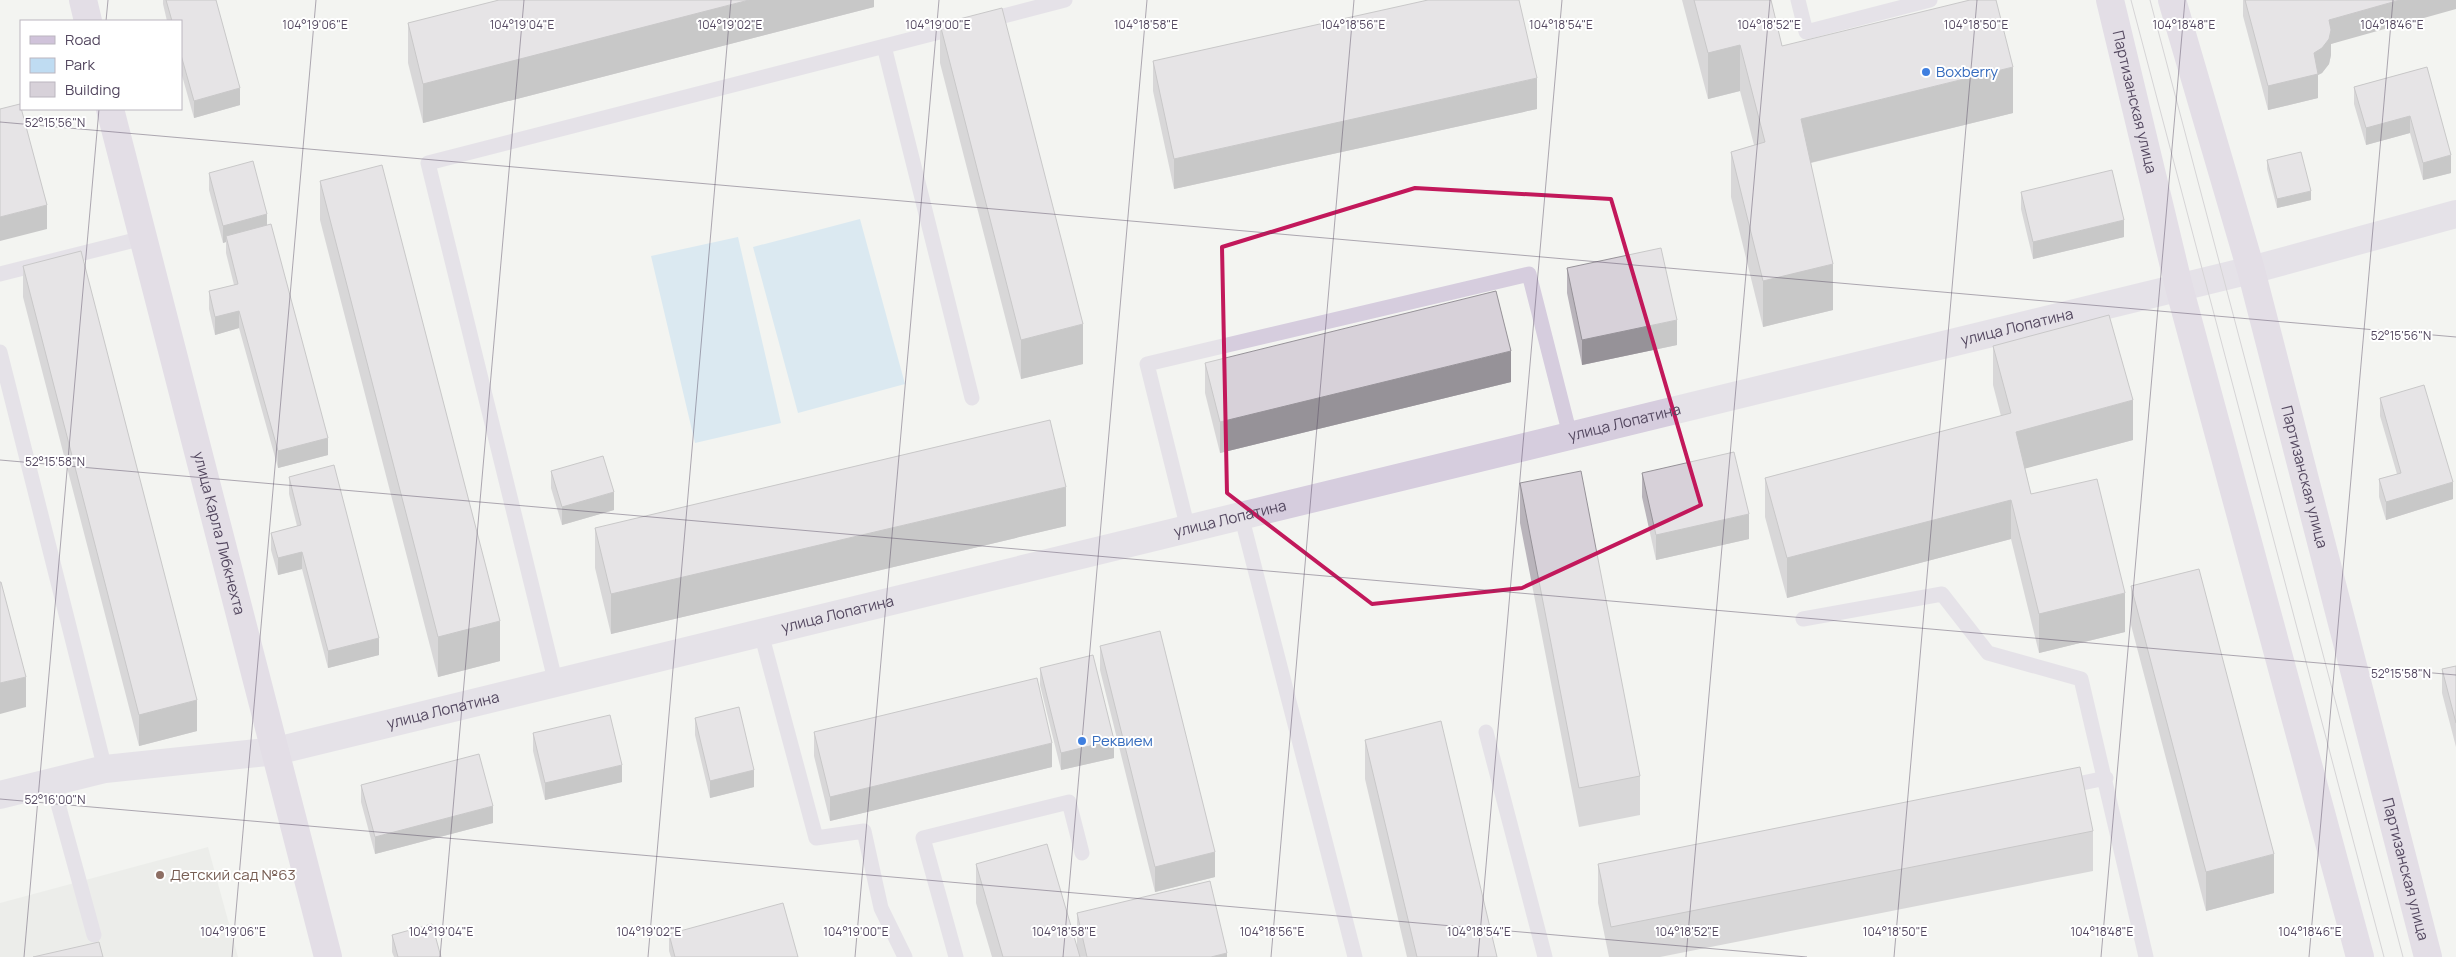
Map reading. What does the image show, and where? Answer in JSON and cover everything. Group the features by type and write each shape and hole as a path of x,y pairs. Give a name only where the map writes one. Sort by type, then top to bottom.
{"street":[{"path":"83,0 88,20"},
{"name":"Партизанская улица","path":"2110,0 2179,286 2360,957"},
{"name":"Партизанская улица","path":"2172,0 2251,270 2428,957"},
{"name":"улица Карла Либкнехта","path":"110,110 328,957"},
{"name":"улица Лопатина","path":"0,795 105,769 276,751 2251,270 2456,214"}],"lane":[{"path":"556,684 428,163 1065,0"},
{"path":"1798,0 1806,32 1930,0"},
{"path":"884,46 972,398"},
{"path":"0,274 143,238"},
{"path":"1188,530 1147,364 1529,274 1570,435"},
{"path":"0,352 105,769"},
{"path":"1241,515 1355,957"},
{"path":"1803,619 1942,594 1988,653 2081,679 2106,778 2146,957"},
{"path":"761,634 816,838 864,831 881,908 905,957"},
{"path":"1486,732 1545,957"},
{"path":"2048,791 2106,778"},
{"path":"52,782 94,935"},
{"path":"956,957 923,838 1069,802 1082,853"}],"highlighted area":[{"path":"1415,188 1611,199 1701,505 1522,588 1372,604 1227,493 1222,247"}],"shaded area":[{"name":"Детский сад №63","path":"208,847 238,957 0,957 0,903"}],"green space":[{"path":"860,219 905,384 798,413 753,247"},
{"path":"738,237 781,423 695,443 651,256"}],"building":[{"path":"166,0 216,0 240,88 194,101 182,59 182,20 172,20"},
{"path":"499,0 749,0 423,84 408,23"},
{"path":"1428,0 1519,0 1537,78 1174,159 1153,61"},
{"path":"1694,0 1771,0 1782,46 1970,0 1996,0 2013,67 1801,119 1833,264 1763,281 1731,152 1765,142 1740,45 1708,53"},
{"path":"2245,0 2400,0 2329,20 2331,30 2329,39 2322,48 2314,53 2318,74 2268,86"},
{"path":"1002,8 1083,324 1021,340 940,24"},
{"path":"2427,67 2451,155 2423,163 2410,116 2366,128 2354,87"},
{"path":"20,104 20,110 22,110 47,205 0,217 0,109"},
{"path":"2301,152 2311,191 2277,199 2267,160"},
{"path":"253,161 267,214 223,226 209,173"},
{"path":"382,165 500,621 438,637 320,181"},
{"path":"2112,170 2124,220 2033,242 2021,192"},
{"path":"271,224 328,438 278,451 239,311 215,317 209,291 238,284 226,236"},
{"path":"1661,248 1677,320 1582,340 1567,268"},
{"path":"81,251 197,700 139,715 23,266"},
{"path":"1496,291 1511,351 1220,422 1205,363"},
{"path":"2109,315 2133,400 2016,432 2031,494 2097,479 2125,593 2039,614 2011,500 1787,558 1765,478 2011,413 1993,346"},
{"path":"2424,385 2453,482 2386,502 2379,479 2401,473 2380,398"},
{"path":"1050,420 1066,487 611,594 595,528"},
{"path":"1734,452 1749,514 1656,535 1642,473"},
{"path":"603,456 614,492 562,507 551,471"},
{"path":"334,465 379,638 328,651 302,552 278,558 271,533 301,525 289,477"},
{"path":"1581,471 1640,776 1579,788 1520,483"},
{"path":"2199,569 2274,854 2206,872 2131,586"},
{"path":"0,582 26,677 0,683"},
{"path":"1160,631 1215,852 1155,867 1100,646"},
{"path":"1093,655 1114,740 1061,753 1040,668"},
{"path":"2456,666 2456,723 2442,669"},
{"path":"1037,678 1052,743 830,797 814,732"},
{"path":"739,707 754,770 710,781 695,718"},
{"path":"610,715 622,765 545,783 533,733"},
{"path":"1441,721 1497,957 1417,957 1365,740"},
{"path":"479,754 493,806 375,837 361,785"},
{"path":"2080,767 2093,831 1611,927 1598,864"},
{"path":"1047,844 1080,957 1003,957 976,864"},
{"path":"1210,881 1227,953 1211,957 1087,957 1077,913"},
{"path":"783,903 798,957 675,957 669,934"},
{"path":"432,924 441,957 398,957 392,935"},
{"path":"99,942 103,957 33,957"}],"tram line":[{"path":"2131,0 2384,957"},
{"path":"2150,0 2403,957"}],"place":[{"name":"Boxberry","path":"1926,72"},
{"name":"Реквием","path":"1082,741"},
{"name":"Детский сад №63","path":"160,875"}]}
